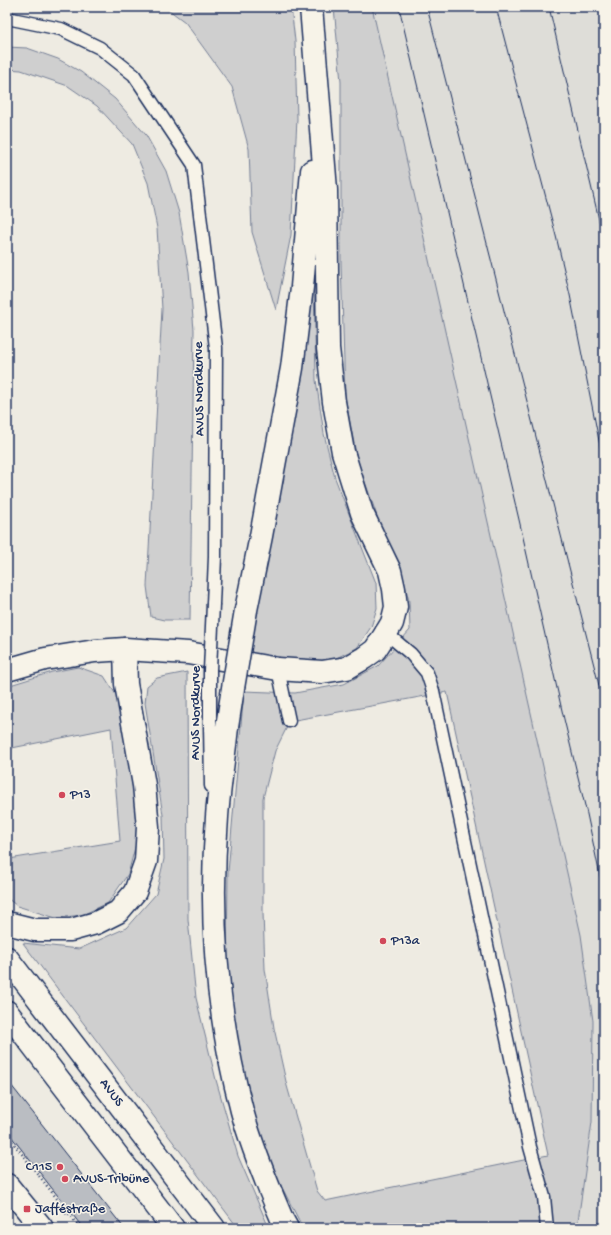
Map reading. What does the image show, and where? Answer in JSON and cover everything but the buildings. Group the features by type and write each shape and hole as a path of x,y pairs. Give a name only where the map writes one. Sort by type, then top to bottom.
{"main road":[{"path":"7,670 45,659 95,651 125,649 188,653 268,668 322,672 347,668 364,658 375,650 392,622 396,607 390,571 362,513 343,452 334,402 328,348 326,190 311,7"},
{"path":"287,1228 254,1149 242,1112 232,1072 225,1034 216,953 215,864 219,726 246,610 292,368 310,207 318,92"},
{"path":"7,923 36,930 71,930 96,923 118,912 135,892 146,862 148,827 144,784 126,684 125,649"},
{"name":"AVUS","path":"7,958 214,1228"},
{"path":"7,1012 47,1062 173,1228"},
{"path":"7,1033 47,1062"},
{"path":"7,1185 42,1228"}],"lane":[{"name":"AVUS Nordkurve","path":"7,18 61,29 100,48 123,66 134,75 194,166 216,348 215,557 210,670 219,726"},
{"path":"386,633 411,654 427,673 433,691 530,1147 544,1197 547,1228"},
{"path":"268,668 290,721"}],"path":[{"path":"7,1135 80,1228"}],"shaded area":[{"path":"165,7 291,7 295,41 297,119 291,235 276,310 252,232 249,149 232,87 185,22"},
{"path":"334,7 372,7 581,935 593,1021 592,1122 577,1228 303,1228 275,1174 251,1106 236,1040 227,965 228,872 244,691 295,693 344,684 378,666 410,630 409,601 402,574 384,536 357,459 345,396 341,262 341,82","holes":["447,692 548,1155 325,1201 317,1191 287,1086 274,1028 265,969 263,913 263,798 275,751 290,721"]},
{"path":"372,7 604,7 604,1228 577,1228 592,1122 593,1021"},
{"path":"7,47 27,48 58,59 81,72 115,99 146,135 166,171 179,213 189,272 194,330 190,620 164,620 151,617 147,586 162,309 157,228 148,183 132,144 97,106 68,86 21,70 7,69"},
{"path":"314,285 316,380 324,434 335,478 376,583 377,608 371,627 357,648 332,660 301,661 249,654"},
{"path":"78,667 104,676 120,701 139,832 128,874 108,903 82,915 56,918 17,906 7,898 7,849 9,859 120,841 111,728 7,749 7,686 52,672"},
{"path":"187,672 188,919 196,998 216,1080 238,1156 269,1228 238,1228 23,943 79,949 126,928 156,894 164,859 163,815 145,703 147,686 157,678"}],"tram line":[{"path":"399,7 587,814 604,895"},
{"path":"427,7 604,705"},
{"path":"496,7 570,295 604,466"},
{"path":"549,7 604,241"},
{"path":"603,1228 604,1223"}],"place":[{"name":"P13","path":"62,795"},
{"name":"P13a","path":"383,941"},
{"name":"C115","path":"60,1167"},
{"name":"AVUS-Tribüne","path":"65,1179"},
{"name":"Jafféstraße","path":"27,1209"}]}
